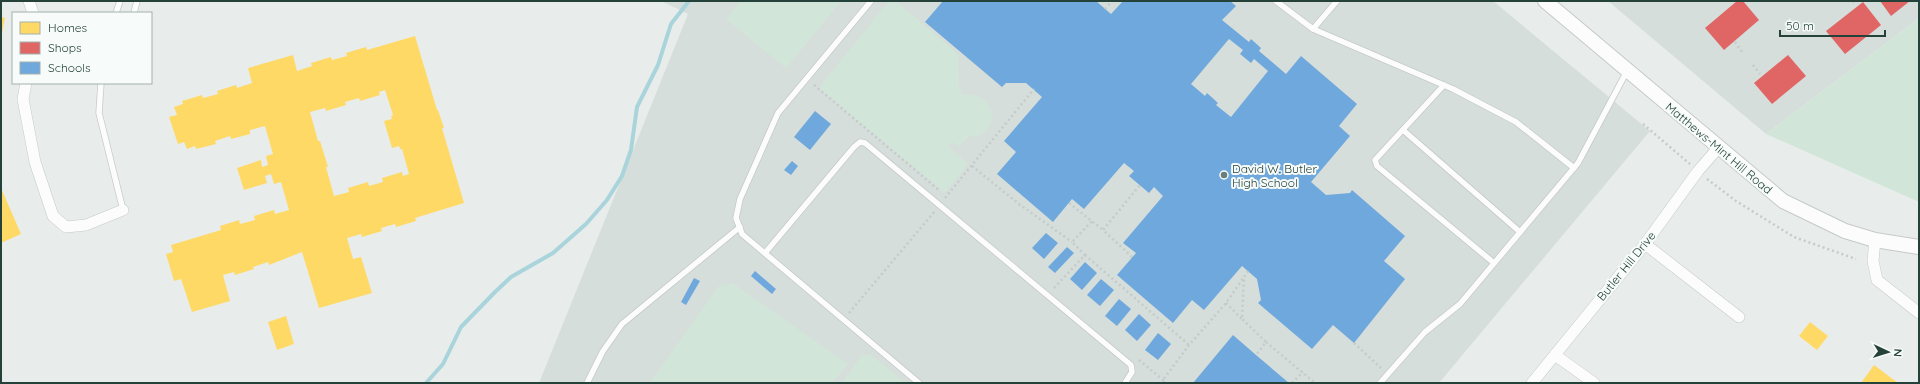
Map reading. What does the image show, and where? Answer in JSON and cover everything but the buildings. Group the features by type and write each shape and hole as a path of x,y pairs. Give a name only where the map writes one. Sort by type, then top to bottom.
{"street":[{"path":"29,1 33,12"},
{"name":"Matthews-Mint Hill Road","path":"1545,1 1783,201 1845,231 1875,240 1919,247"},
{"path":"26,84 23,99 35,162 53,216 66,226 86,225 122,210"},
{"name":"Butler Hill Drive","path":"1532,383 1645,244 1698,171 1719,147"},
{"path":"1875,240 1873,261 1878,280 1919,313"},
{"path":"1645,244 1739,317"},
{"path":"1555,355 1594,383"}],"lane":[{"path":"116,12 120,1"},
{"path":"134,12 137,1"},
{"path":"871,1 778,113 740,199 736,218 742,234 919,383"},
{"path":"1276,1 1313,29 1444,85 1516,122 1574,168"},
{"path":"1313,29 1337,1"},
{"path":"1380,383 1425,332 1460,304 1574,168 1628,70"},
{"path":"101,84 99,113 122,210"},
{"path":"1444,85 1375,160 1377,166 1494,263"},
{"path":"1402,130 1520,232"},
{"path":"765,253 854,147 860,142 865,143 1131,365 1132,372 1125,383"},
{"path":"587,383 602,351 622,324 740,227"}],"path":[{"path":"1105,9 1112,1"},
{"path":"1735,42 1742,52"},
{"path":"1753,65 1760,74"},
{"path":"1643,124 1736,201 1794,237 1856,259"},
{"path":"972,166 1019,204 1072,242 1189,345"},
{"path":"1103,230 1140,185"},
{"path":"1069,203 1103,230 1132,257"},
{"path":"1072,242 1092,221"},
{"path":"1054,288 1085,255"},
{"path":"1162,382 1189,345 1226,303 1248,271"},
{"path":"1242,319 1244,277"},
{"path":"1226,303 1266,342 1315,383"},
{"path":"1256,355 1266,342"},
{"path":"1354,343 1387,374"},
{"path":"1292,383 1303,372"}],"shaded area":[{"path":"661,1 1493,1 1650,131 1439,383 539,383 688,14"},
{"path":"1608,1 1919,1 1919,18 1766,134"}],"green space":[{"path":"741,1 841,1 786,68 726,19"},
{"path":"889,1 896,1 960,56 958,59 959,90 963,95 975,95 984,100 992,115 991,123 987,130 980,135 970,136 959,146 952,142 948,146 968,164 945,193 819,88"},
{"path":"1919,18 1919,202 1766,134"},
{"path":"732,283 848,364 832,383 650,383 719,286"},
{"path":"870,354 905,383 842,383 862,355 867,356"}],"waterway":[{"path":"426,383 443,364 461,327 495,292 511,277 553,253 586,224 607,200 622,176 631,150 637,107 658,65 671,24 689,1"}],"place":[{"name":"David W. Butler High School","path":"1224,175"}]}
